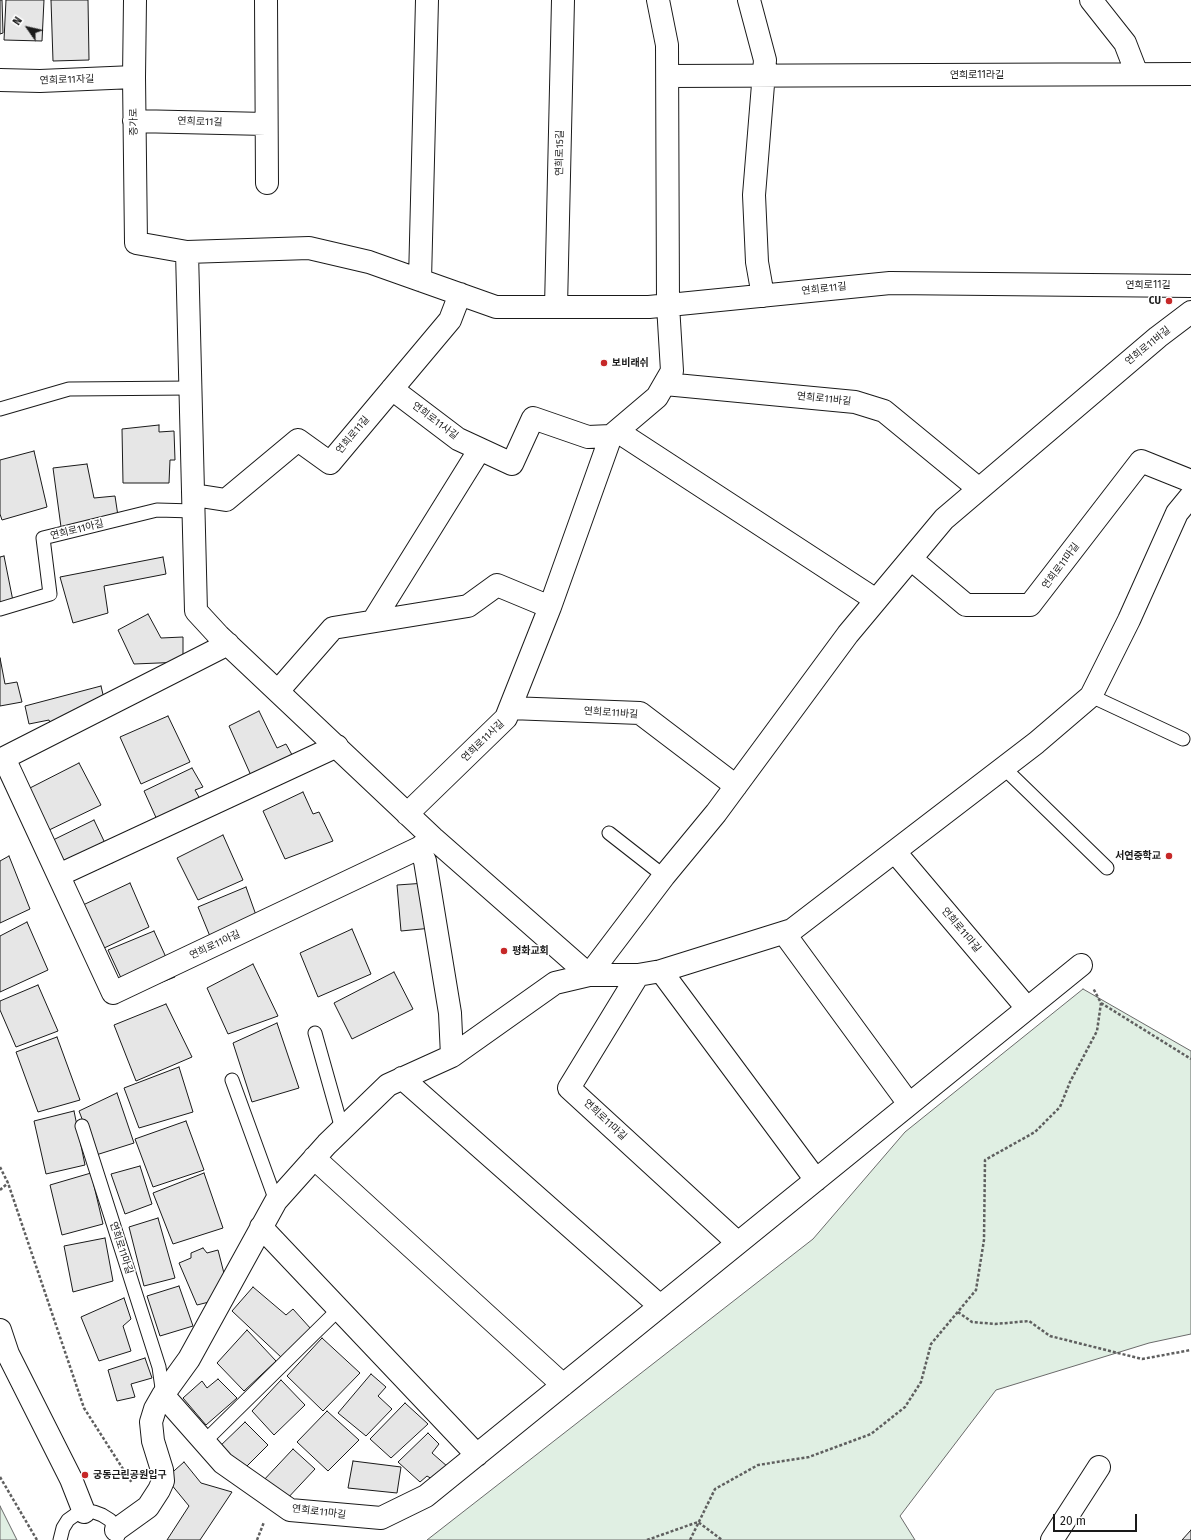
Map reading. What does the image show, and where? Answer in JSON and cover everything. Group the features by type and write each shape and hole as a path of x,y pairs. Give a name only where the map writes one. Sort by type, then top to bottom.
{"street":[{"name":"증가로","path":"135,0 134,121 136,243"},
{"path":"266,0 267,183"},
{"path":"420,280 426,0"},
{"name":"연희로15길","path":"556,307 563,0"},
{"path":"658,0 667,46 668,305 672,370 658,397 614,434 876,600"},
{"path":"749,0 765,60 754,195 757,262 763,296"},
{"path":"1091,0 1126,43 1137,74"},
{"name":"연희로11라길","path":"668,76 1191,74"},
{"name":"연희로11자길","path":"0,80 40,81 134,77"},
{"name":"연희로11길","path":"134,121 266,124"},
{"name":"연희로11길","path":"136,243 187,252 309,248 369,262 496,307 649,307 753,298 890,283 1191,286"},
{"path":"187,252 196,611 228,644 407,814 426,843 589,976"},
{"name":"연희로11길","path":"194,503 226,500 298,440 330,463 450,320 460,294"},
{"name":"연희로11바길","path":"589,976 664,876 716,813 848,634 944,519 1158,337 1191,312"},
{"name":"연희로11바길","path":"665,384 855,402 884,411 979,489"},
{"name":"연희로11사길","path":"392,389 458,439 512,464 533,418 588,437 614,434 550,606 506,718 407,814"},
{"path":"373,621 480,449"},
{"name":"연희로11마길","path":"911,559 966,605 1030,605 1141,461 1191,481"},
{"path":"117,1535 148,1507 155,1498 163,1481 162,1470 153,1441 151,1422 155,1409 163,1395 189,1359 276,1201 342,1129 388,1085 452,1056 555,983 589,976 638,974 661,971 792,930 1036,743 1091,696 1129,620 1177,513 1191,496"},
{"path":"278,691 333,628 468,606 497,585 550,606"},
{"name":"연희로11아길","path":"228,644 2,759 59,875 113,993 426,843"},
{"name":"연희로11바길","path":"510,708 640,713 736,786"},
{"path":"59,875 336,746"},
{"path":"426,843 425,861 450,1013 452,1056"},
{"name":"연희로11마길","path":"895,852 1027,1008"},
{"path":"784,933 909,1104"},
{"name":"연희로11마길","path":"163,1395 222,1463 290,1510 380,1518 426,1496 1081,965"},
{"path":"661,971 816,1180"},
{"name":"연희로11마길","path":"638,974 569,1088 738,1243"},
{"path":"402,1078 660,1306"},
{"path":"314,1158 563,1385"},
{"path":"261,1227 477,1455"},
{"path":"0,1330 8,1354 71,1479 84,1512"},
{"path":"1052,1540 1099,1467"}],"lane":[{"path":"0,409 69,389 191,388"},
{"name":"연희로11아길","path":"0,609 50,594 43,538 157,510 194,503"},
{"path":"1091,696 1183,739"},
{"path":"1004,768 1107,868"},
{"path":"609,833 664,876"},
{"path":"315,1033 342,1129"},
{"path":"232,1080 276,1201"},
{"name":"연희로11마길","path":"82,1126 159,1367 163,1395"},
{"path":"204,1442 339,1309"},
{"path":"60,1540 63,1528 68,1520 75,1515 84,1512 94,1512 110,1520 117,1535"}],"path":[{"path":"1081,965 1101,1003 1191,1059"},
{"path":"690,1540 715,1489 758,1465 808,1457 871,1434 905,1407 921,1382 931,1344 976,1290 984,1240 985,1160 1035,1132 1060,1107 1070,1082 1097,1031 1101,1003"},
{"path":"0,1167 8,1183 84,1408 148,1507"},
{"path":"0,1190 8,1183"},
{"path":"958,1312 972,1322 995,1324 1029,1321 1050,1336 1142,1359 1191,1350"},
{"path":"0,1477 37,1540"},
{"path":"647,1540 698,1522"},
{"path":"698,1522 722,1540"}],"green space":[{"path":"1083,989 1191,1051 1191,1334 1149,1343 996,1390 900,1516 915,1540 427,1540 813,1239 905,1132"},
{"path":"0,1506 17,1540 0,1540"}],"building":[{"path":"0,0 2,0 3,33 0,34"},
{"path":"6,0 44,0 42,41 4,40"},
{"path":"51,0 88,0 89,60 53,61"},
{"path":"159,425 159,432 174,431 175,460 170,460 169,483 123,483 122,429"},
{"path":"34,451 47,507 2,520 0,514 0,460"},
{"path":"87,464 94,498 115,496 118,516 61,527 53,468"},
{"path":"4,556 13,601 0,604 0,557"},
{"path":"163,557 166,574 104,586 108,613 73,623 60,577"},
{"path":"148,614 161,638 183,637 183,662 134,664 118,630"},
{"path":"0,658 5,684 17,682 22,702 0,706"},
{"path":"101,686 105,703 52,728 49,720 29,724 25,706"},
{"path":"259,711 277,748 286,744 301,771 257,789 229,726"},
{"path":"168,716 190,762 141,784 120,737"},
{"path":"79,763 101,805 45,832 28,789"},
{"path":"192,768 203,787 195,790 208,813 163,833 144,791"},
{"path":"303,792 313,814 319,812 333,841 285,859 263,811"},
{"path":"94,820 114,862 69,882 51,841"},
{"path":"223,835 243,880 198,900 177,858"},
{"path":"9,856 30,909 0,923 0,861"},
{"path":"130,883 149,927 102,949 83,905"},
{"path":"426,883 432,928 401,931 397,885"},
{"path":"246,887 262,932 216,951 198,907"},
{"path":"27,922 48,970 0,992 0,936"},
{"path":"352,929 371,974 318,997 300,953"},
{"path":"154,931 175,977 129,995 108,950"},
{"path":"253,964 278,1016 228,1034 207,988"},
{"path":"394,972 413,1009 352,1039 334,1003"},
{"path":"38,985 58,1031 16,1047 0,1010 0,1001"},
{"path":"166,1004 192,1057 136,1081 114,1025"},
{"path":"277,1023 299,1088 252,1102 233,1043"},
{"path":"57,1037 80,1100 38,1112 16,1052"},
{"path":"179,1067 193,1112 139,1128 124,1088"},
{"path":"117,1093 134,1143 96,1155 79,1111"},
{"path":"74,1111 85,1165 46,1174 34,1121"},
{"path":"186,1121 204,1170 153,1187 135,1139"},
{"path":"140,1166 152,1204 125,1214 111,1174"},
{"path":"91,1173 103,1224 62,1235 50,1185"},
{"path":"204,1173 223,1228 173,1244 153,1193"},
{"path":"158,1218 175,1278 144,1286 129,1227"},
{"path":"105,1238 113,1281 73,1292 64,1246"},
{"path":"203,1248 207,1253 218,1250 227,1285 217,1300 197,1305 179,1263 191,1258 191,1253"},
{"path":"179,1286 193,1326 160,1336 147,1296"},
{"path":"253,1287 286,1315 293,1309 311,1329 282,1358 232,1311"},
{"path":"124,1298 131,1319 123,1326 131,1351 99,1361 81,1317"},
{"path":"247,1330 276,1361 244,1391 217,1363"},
{"path":"322,1338 360,1373 323,1411 287,1376"},
{"path":"145,1358 152,1378 131,1384 135,1397 117,1401 108,1370"},
{"path":"371,1374 386,1387 378,1396 392,1409 366,1436 338,1413"},
{"path":"218,1379 237,1398 206,1425 183,1398 202,1381 207,1388"},
{"path":"281,1380 305,1405 274,1435 252,1411"},
{"path":"405,1403 428,1424 391,1458 370,1439"},
{"path":"327,1411 359,1440 328,1471 297,1442"},
{"path":"245,1422 268,1445 241,1472 217,1449"},
{"path":"428,1433 439,1444 432,1453 448,1467 432,1479 427,1476 420,1482 398,1462"},
{"path":"293,1449 315,1469 285,1501 262,1482"},
{"path":"353,1461 401,1467 397,1493 348,1488"},
{"path":"184,1462 201,1483 232,1492 200,1540 167,1540 189,1506 166,1478"},
{"path":"1191,1530 1191,1540 1182,1540"}],"place":[{"name":"CU","path":"1169,301"},
{"name":"보비래쉬","path":"604,363"},
{"name":"서연중학교","path":"1169,856"},
{"name":"평화교회","path":"504,951"},
{"name":"궁동근린공원입구","path":"85,1475"}]}
